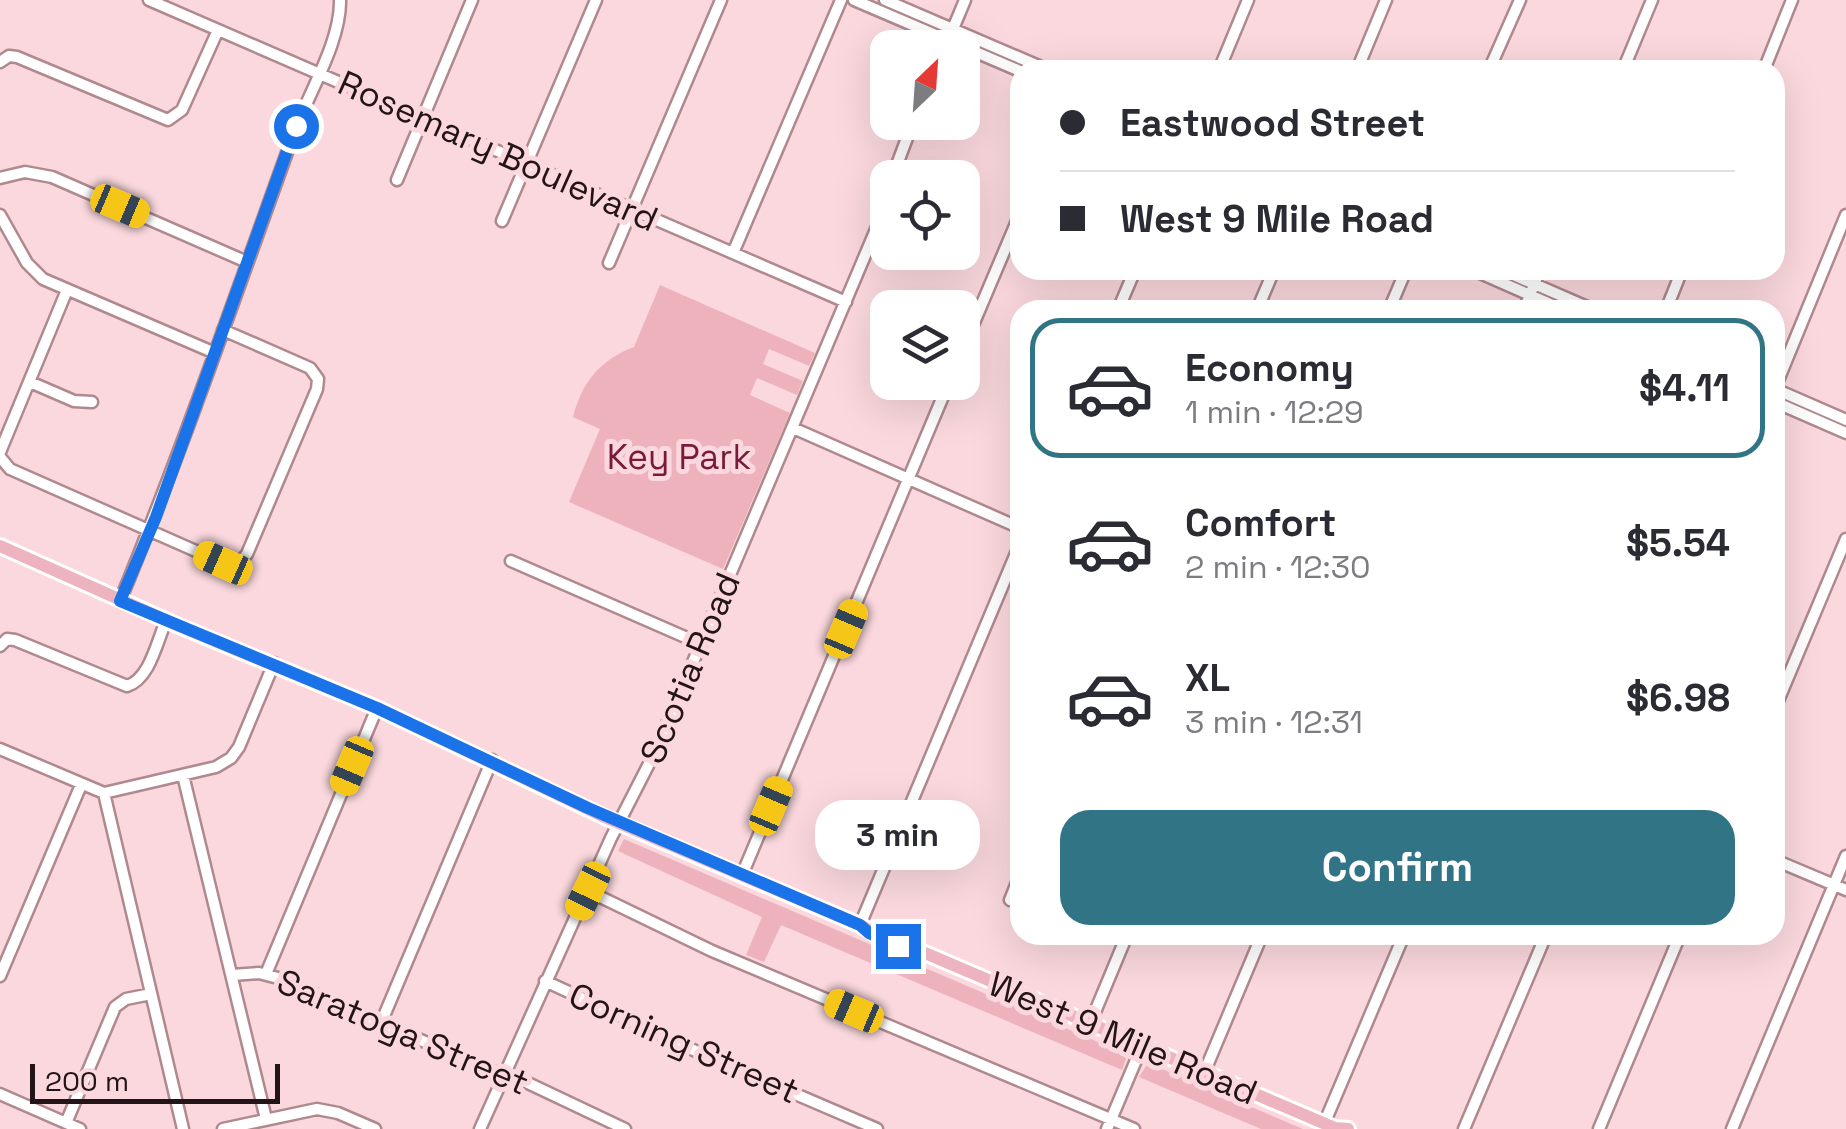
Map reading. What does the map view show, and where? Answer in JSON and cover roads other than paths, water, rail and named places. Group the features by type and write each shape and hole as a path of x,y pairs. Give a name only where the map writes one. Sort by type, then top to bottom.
{"main road":[{"name":"West 9 Mile Road","path":"0,546 120,601 377,708 619,822 860,925 880,928 911,947 1332,1127 1348,1129"}],"street":[{"name":"Rosemary Boulevard","path":"149,0 846,302"},
{"path":"338,26 340,0"},
{"path":"120,601 350,0"},
{"path":"397,180 472,0"},
{"path":"502,221 596,0"},
{"path":"609,263 721,0"},
{"path":"733,254 841,0"},
{"path":"854,0 926,30"},
{"path":"884,0 933,30"},
{"path":"952,30 965,0"},
{"path":"1223,60 1248,0"},
{"path":"1361,60 1386,0"},
{"path":"1493,60 1520,0"},
{"path":"1627,60 1652,0"},
{"path":"1768,60 1792,0"},
{"path":"0,62 9,56 17,57 168,120 182,110 218,30"},
{"path":"980,49 1016,60"},
{"path":"980,54 1010,67"},
{"path":"0,178 25,172 52,178 248,262"},
{"path":"0,215 35,273 215,353"},
{"path":"1785,364 1846,215"},
{"path":"980,308 1010,238"},
{"name":"Scotia Road","path":"480,1129 619,822 650,763 870,244"},
{"path":"1505,280 1564,300"},
{"path":"1518,280 1549,300"},
{"path":"1528,300 1536,280"},
{"path":"67,290 0,454 10,469 223,563 239,563 247,554 318,379 310,368 223,330"},
{"path":"30,382 74,401 92,402"},
{"path":"1785,393 1846,420"},
{"path":"742,875 941,400"},
{"path":"1785,406 1846,433"},
{"path":"793,428 1010,524"},
{"path":"1785,684 1846,539"},
{"path":"510,562 701,644"},
{"path":"860,925 1010,568"},
{"path":"3,643 15,640 127,686 137,683 144,674 166,620"},
{"path":"0,750 104,792 216,767 231,758 274,664"},
{"path":"266,974 377,708"},
{"path":"381,1023 492,760"},
{"path":"183,775 266,1119"},
{"path":"0,976 80,784"},
{"path":"104,792 183,1129"},
{"path":"1732,1129 1846,856"},
{"path":"1785,864 1846,890"},
{"path":"588,891 712,951 1109,1124 1134,1129"},
{"path":"1090,1024 1123,945"},
{"path":"1204,1072 1258,945"},
{"path":"1332,1127 1400,945"},
{"path":"1464,1129 1542,945"},
{"path":"1599,1129 1676,945"},
{"name":"Saratoga Street","path":"232,975 266,974 502,1074 511,1074 625,1129"},
{"name":"Corning Street","path":"546,981 877,1129"},
{"path":"66,1123 116,1007 126,999 151,994"},
{"path":"1109,1124 1142,1046"},
{"path":"0,1094 80,1129"},
{"path":"223,1129 317,1109 338,1113 375,1129"}],"park label":[{"name":"Key Park","path":"679,457"}]}
